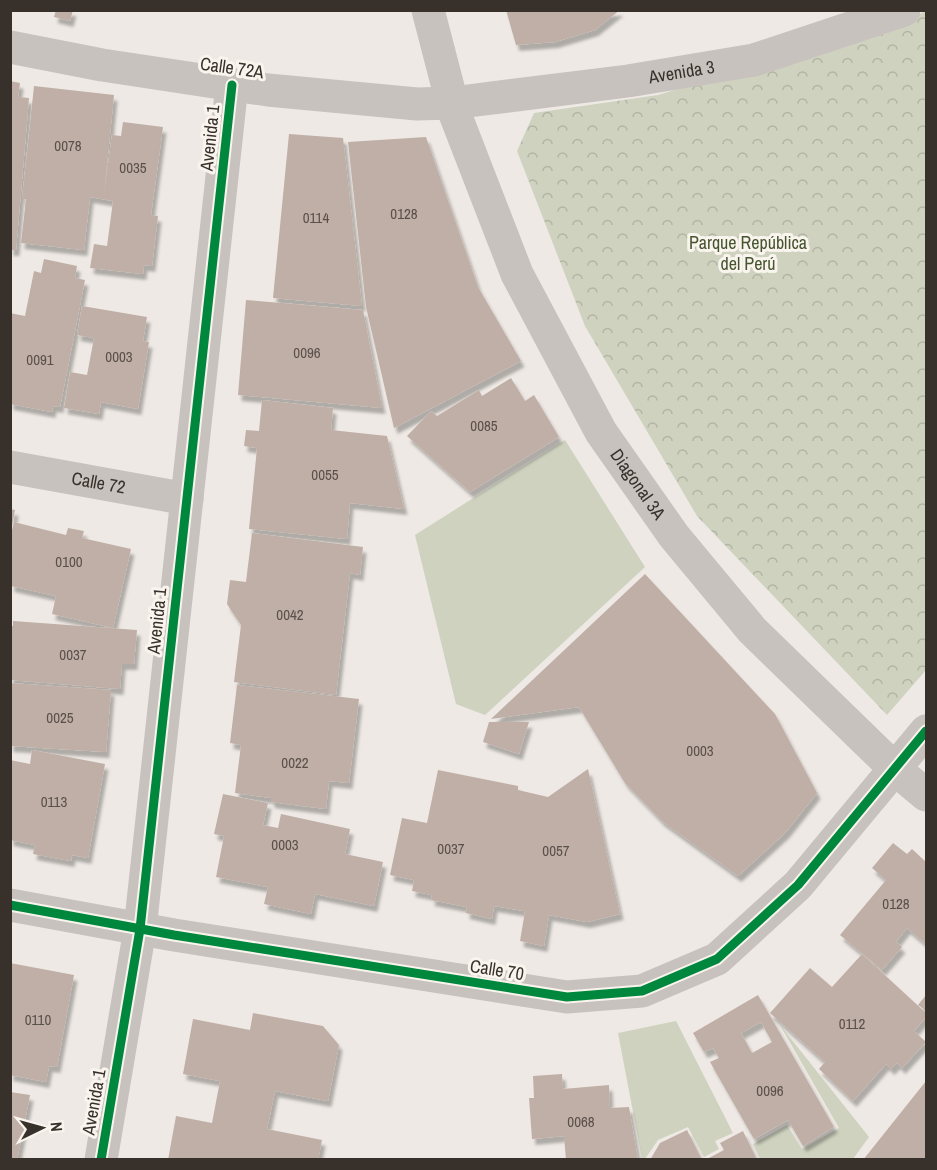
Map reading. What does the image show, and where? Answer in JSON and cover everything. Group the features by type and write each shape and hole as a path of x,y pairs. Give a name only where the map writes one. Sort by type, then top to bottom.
{"street":[{"path":"428,10 452,103"},
{"name":"Avenida 3","path":"452,103 604,84 754,60 904,10"},
{"name":"Calle 72A","path":"10,46 102,65 232,85 417,104 452,103"},
{"name":"Avenida 1","path":"101,1160 141,929 232,85"},
{"name":"Diagonal 3A","path":"452,103 517,274 601,432 674,536 752,630 895,769 927,795"},
{"name":"Calle 72","path":"10,467 187,499"},
{"name":"Calle 70","path":"10,905 141,929 567,997 642,991 717,959 798,885 927,730"}],"green space":[{"name":"Parque República del Perú","path":"926,11 926,670 887,715 697,516 585,326 517,151 534,113 658,95 907,20"},
{"path":"565,440 645,567 485,715 456,704 415,535"},
{"path":"676,1021 733,1133 715,1141 719,1149 704,1157 688,1127 658,1140 645,1159 642,1159 618,1033"},
{"path":"780,1025 869,1137 853,1159 760,1159 753,1144 787,1125 802,1149 839,1128"}],"building":[{"path":"56,10 73,10 70,21 54,17"},
{"path":"506,10 620,10 595,30 555,42 516,45"},
{"path":"10,81 20,83 18,97 29,98 16,250 10,250"},
{"path":"34,86 114,95 104,194 112,135 121,136 123,122 163,127 151,215 158,216 152,266 144,265 143,274 90,268 94,244 107,246 113,201 90,197 84,250 21,243 26,199 22,199"},
{"path":"289,134 343,138 362,306 273,298"},
{"path":"426,137 478,287 521,361 394,428 366,307 348,142"},
{"path":"44,259 77,266 75,278 85,280 60,407 53,406 52,412 10,404 10,313 25,316 34,271 41,273"},
{"path":"246,300 363,310 382,408 238,395"},
{"path":"82,306 147,317 143,341 149,342 138,409 101,402 99,414 64,408 70,372 87,375 94,338 77,335"},
{"path":"511,378 525,401 534,395 559,437 470,492 407,436 431,411 437,416 479,390 482,396"},
{"path":"262,400 333,408 331,430 387,436 404,509 350,503 347,539 249,529 257,448 244,446 246,430 259,431"},
{"path":"10,509 15,510 12,526 10,526"},
{"path":"14,522 66,535 68,528 84,531 82,538 131,549 113,628 52,614 56,596 11,586 10,539"},
{"path":"252,533 363,547 360,575 350,573 336,695 234,682 241,625 227,604 230,580 246,582"},
{"path":"645,574 775,714 817,793 786,832 738,876 662,821 625,783 579,707 491,719"},
{"path":"13,621 137,630 134,664 122,664 120,689 10,680 10,626 13,626"},
{"path":"10,683 111,690 106,752 10,746"},
{"path":"237,685 359,699 349,783 329,781 326,809 271,802 271,798 235,793 241,745 230,743"},
{"path":"489,722 529,722 519,754 483,742"},
{"path":"32,750 105,764 88,858 72,855 71,861 33,854 35,845 10,840 10,760 30,764"},
{"path":"588,769 620,914 587,922 549,915 544,946 520,941 525,911 494,906 492,919 466,913 467,907 431,900 432,895 412,891 414,880 390,875 402,818 427,823 438,770 518,786 518,790 548,797"},
{"path":"223,794 268,803 263,825 278,828 281,814 350,829 345,854 383,862 374,906 315,894 311,914 264,904 268,887 216,877 224,836 214,834"},
{"path":"893,843 907,854 912,849 926,862 926,944 907,928 896,942 902,947 882,970 840,935 886,880 872,868"},
{"path":"862,954 926,1013 926,1017 914,1031 926,1042 902,1068 897,1063 891,1069 886,1064 853,1101 819,1069 825,1062 770,1013 810,968 832,987"},
{"path":"10,963 74,975 57,1067 49,1066 46,1082 10,1075"},
{"path":"758,995 834,1127 803,1146 788,1120 754,1139 710,1062 719,1058 713,1048 704,1052 693,1033","holes":["761,1022 772,1042 752,1053 741,1033"]},
{"path":"926,995 926,1011 918,1005"},
{"path":"253,1013 323,1026 339,1045 328,1101 275,1091 267,1129 322,1140 318,1160 168,1160 176,1116 212,1123 220,1081 183,1074 193,1019 250,1030"},
{"path":"562,1074 563,1089 609,1085 610,1108 629,1107 638,1160 566,1160 564,1136 532,1139 529,1098 534,1098 533,1076"},
{"path":"926,1081 926,1160 863,1160"},
{"path":"10,1092 30,1095 17,1160 10,1160"},
{"path":"687,1130 702,1160 650,1160 660,1143"},
{"path":"743,1131 757,1160 705,1160 724,1150 720,1143"}],"cycle path":[{"path":"101,1160 140,929 232,85"},
{"path":"10,905 174,935 567,997 642,991 717,959 798,885 926,731"}]}
